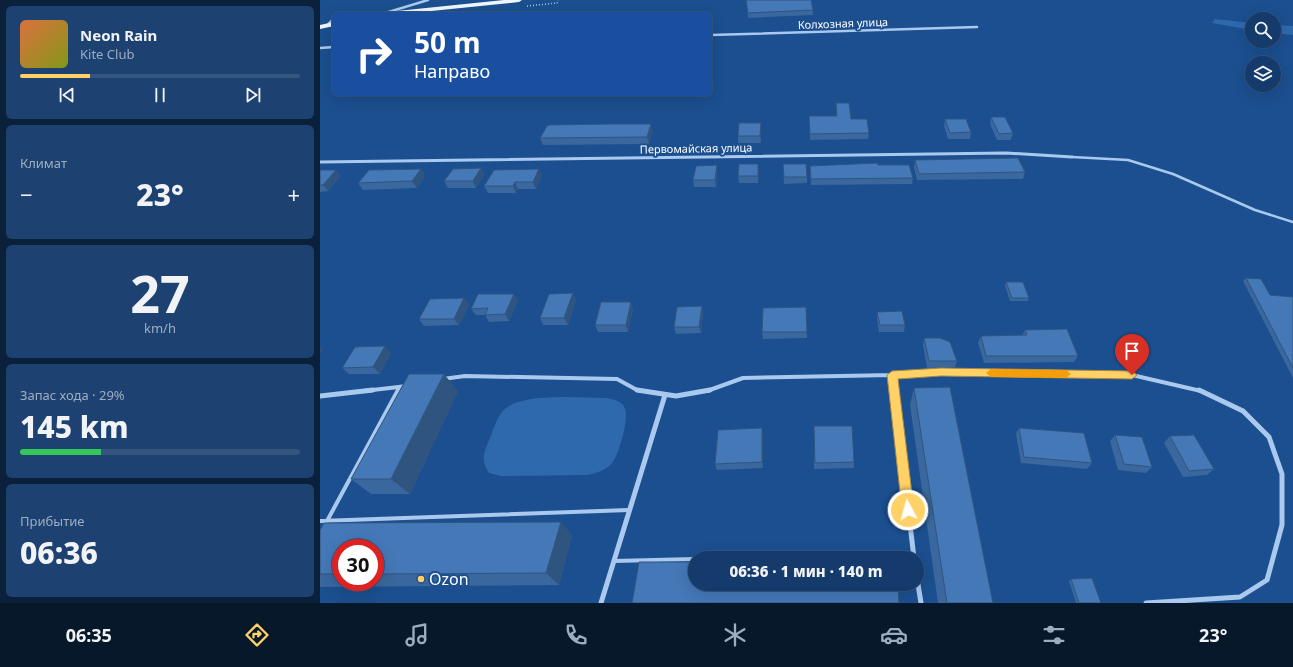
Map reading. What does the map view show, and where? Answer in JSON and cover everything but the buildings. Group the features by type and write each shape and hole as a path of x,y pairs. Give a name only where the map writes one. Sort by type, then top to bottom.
{"main road":[{"path":"406,12 519,0"},
{"path":"320,27 332,25"}],"street":[{"path":"389,12 428,0"},
{"name":"Колхозная улица","path":"712,35 977,27"},
{"path":"320,48 332,47"},
{"name":"Первомайская улица","path":"320,162 1006,153 1072,157"},
{"path":"436,381 465,376 616,379 637,390 676,396 704,392 743,378 892,375 941,372 1132,375 1199,390 1243,411 1269,437 1282,474 1282,525 1267,580 1240,597 1146,603"},
{"path":"892,375 912,551"},
{"path":"320,396 400,387 414,384"},
{"path":"601,603 665,395"},
{"path":"919,591 921,603"},
{"path":"1212,598 1219,603"}],"lane":[{"path":"327,26 332,20"},
{"path":"1072,157 1128,160 1172,174 1255,210 1293,222"},
{"path":"325,526 400,387"},
{"path":"320,521 629,510"},
{"path":"614,561 688,559"}],"shaded area":[{"path":"1215,19 1245,22 1245,29 1212,23"},
{"path":"1281,25 1293,26 1293,35 1281,34"},
{"path":"539,398 607,398 618,401 624,406 626,421 618,453 612,463 603,470 587,475 501,476 489,473 484,460 485,452 496,422 505,409 525,400"}],"slow traffic":[{"path":"991,373 1066,374"}],"place":[{"name":"Ozon","path":"421,579"}],"route":[{"path":"908,510 892,375 941,372 1132,375"}]}
